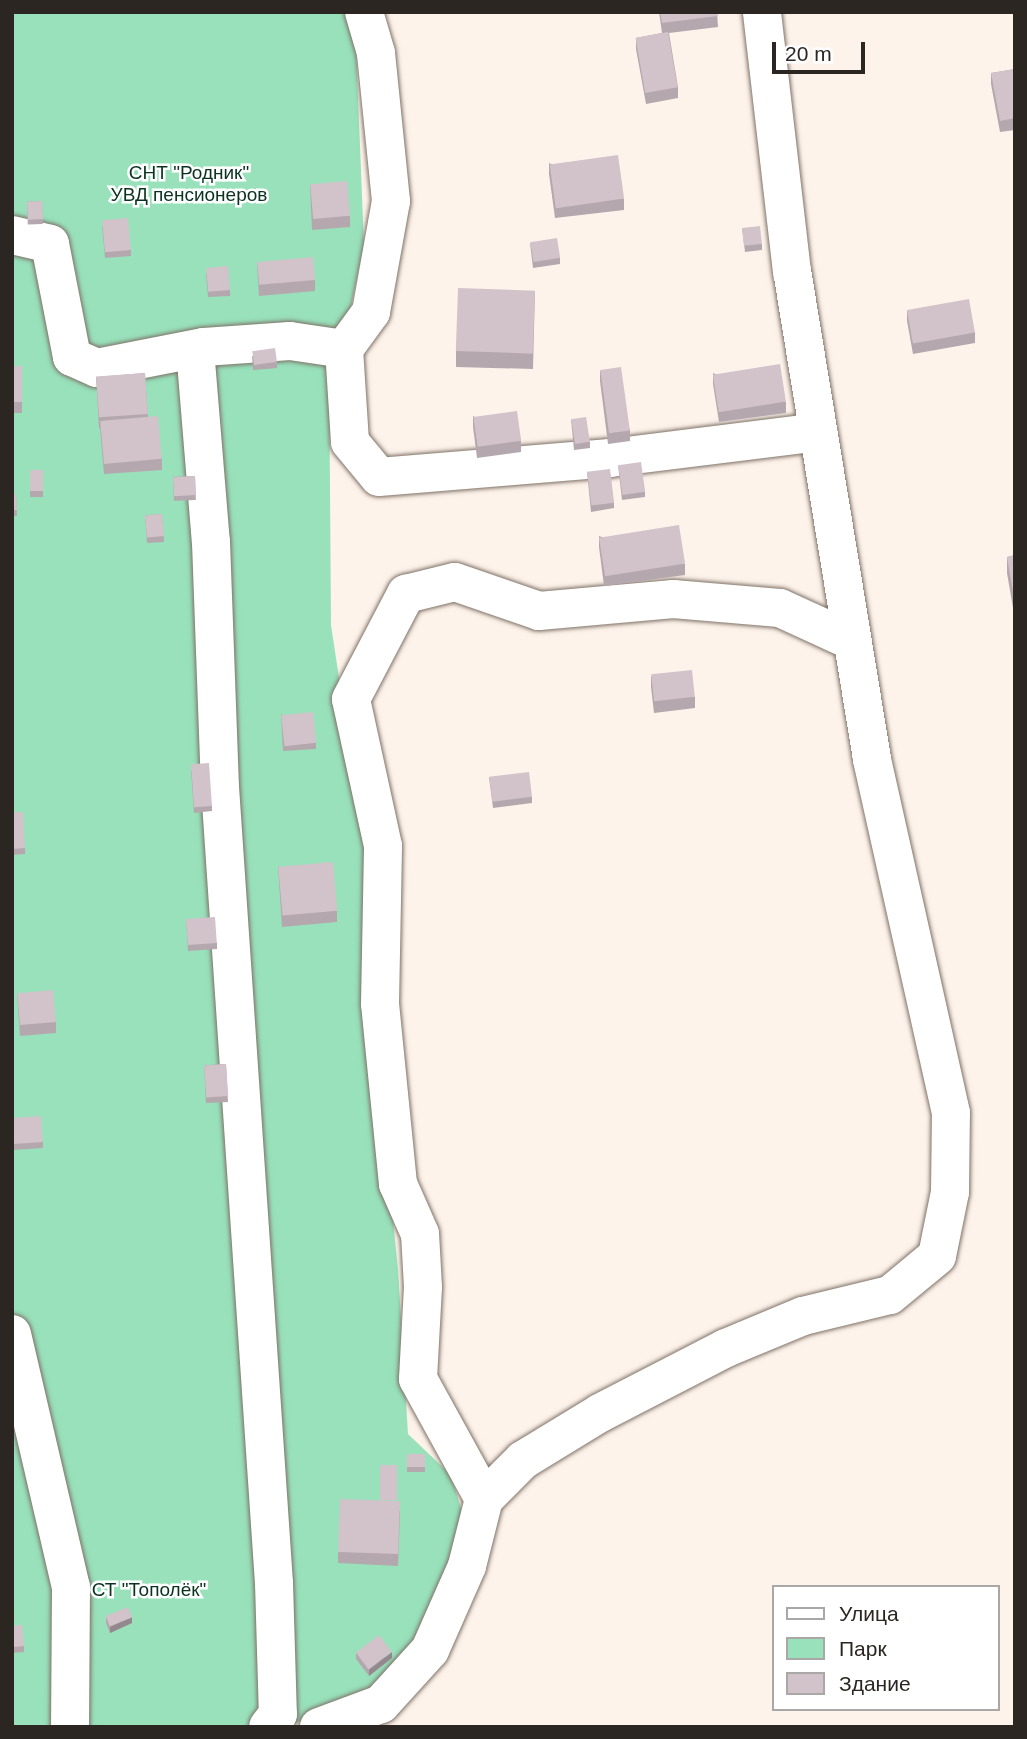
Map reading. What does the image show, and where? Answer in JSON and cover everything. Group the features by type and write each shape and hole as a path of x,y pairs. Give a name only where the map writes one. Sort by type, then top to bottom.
{"street":[{"path":"364,12 376,53 391,201 370,312 344,349 350,442 379,477 610,458 818,432"},
{"path":"319,1727 381,1704 430,1650 467,1566 484,1499 523,1460 600,1413 726,1348 803,1316 890,1294 937,1256 950,1192 951,1113 872,758 792,272 762,12"},
{"path":"12,235 50,244 72,358 97,368 195,349 290,341 344,349"},
{"path":"195,349 211,542 220,788 274,1583 278,1714 268,1727"},
{"path":"484,1499 418,1380 423,1287 420,1234 398,1184 380,1004 383,846 351,699 406,594 455,582 540,611 673,599 780,608 852,640"},
{"path":"12,1334 71,1587 70,1727"}],"green space":[{"path":"12,12 347,12 356,47 364,245 348,320 329,352 331,625 366,856 372,1018 398,1269 408,1434 451,1475 463,1515 429,1623 376,1686 294,1724 277,1727 12,1727"}],"building":[{"path":"660,12 717,12 718,16 662,23"},
{"path":"668,32 678,87 645,93 636,38"},
{"path":"1015,69 1015,118 1000,121 991,73"},
{"path":"618,155 624,199 556,208 550,165"},
{"path":"347,181 350,216 313,219 310,184"},
{"path":"42,201 43,219 28,220 27,202"},
{"path":"128,218 131,250 105,252 102,220"},
{"path":"760,226 762,244 744,246 742,228"},
{"path":"557,238 560,258 533,262 530,242"},
{"path":"313,257 315,280 259,285 257,262"},
{"path":"228,266 230,290 208,292 206,268"},
{"path":"458,288 535,291 533,354 456,351"},
{"path":"969,299 975,332 913,343 907,310"},
{"path":"275,348 277,362 254,365 252,351"},
{"path":"780,364 786,402 719,412 713,375"},
{"path":"12,366 22,366 22,402 12,402"},
{"path":"621,367 630,430 609,433 600,370"},
{"path":"145,373 148,414 99,417 96,376"},
{"path":"517,411 521,441 478,447 473,417"},
{"path":"158,416 162,459 104,464 100,421"},
{"path":"12,417 14,417 12,462"},
{"path":"586,417 590,442 575,444 571,419"},
{"path":"641,462 645,492 622,495 618,465"},
{"path":"610,469 614,503 591,506 587,472"},
{"path":"30,470 43,470 43,491 30,491"},
{"path":"195,476 196,495 174,496 173,477"},
{"path":"12,494 16,494 17,510 12,510"},
{"path":"162,514 164,536 147,537 145,515"},
{"path":"679,525 685,564 605,576 599,538"},
{"path":"1015,555 1015,592 1013,592 1007,557"},
{"path":"692,670 695,697 654,701 651,674"},
{"path":"313,712 316,743 284,746 281,715"},
{"path":"209,763 212,806 194,807 191,764"},
{"path":"529,772 532,797 492,802 489,777"},
{"path":"12,812 23,812 25,848 12,849"},
{"path":"333,862 337,911 282,916 278,867"},
{"path":"215,917 217,943 188,945 186,919"},
{"path":"53,990 56,1022 20,1025 17,993"},
{"path":"226,1064 228,1096 206,1097 204,1066"},
{"path":"41,1116 43,1142 14,1144 12,1118"},
{"path":"407,1454 425,1454 425,1467 407,1467"},
{"path":"380,1465 397,1465 397,1500 380,1500"},
{"path":"340,1499 400,1501 398,1554 338,1552"},
{"path":"128,1607 132,1617 110,1626 106,1616"},
{"path":"22,1625 24,1646 12,1647 12,1626"},
{"path":"379,1635 392,1652 368,1669 356,1652"}],"park label":[{"name":"СНТ \"Родник\" УВД пенсионеров","path":"189,184"},
{"name":"СТ \"Тополёк\"","path":"149,1590"}]}
